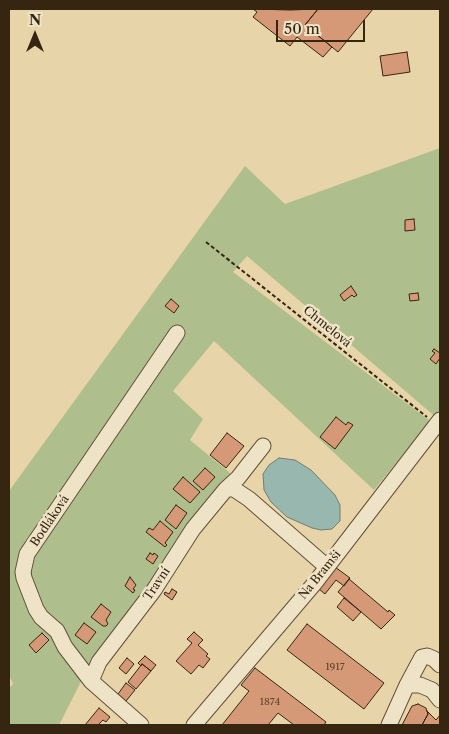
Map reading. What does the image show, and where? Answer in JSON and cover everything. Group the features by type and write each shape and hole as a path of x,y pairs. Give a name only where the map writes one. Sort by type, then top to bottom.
{"street":[{"name":"Bodláková","path":"141,725 91,681 66,647 57,631 41,617 24,578 24,565 28,554 176,334"},
{"name":"Na Bramši","path":"194,725 327,567 438,423"},
{"name":"Travní","path":"91,681 99,662 154,590 193,529 226,489 238,478 263,446"},
{"path":"226,489 234,490 249,499 327,567"},
{"path":"389,725 422,657 427,656 440,665"},
{"path":"407,685 420,685 432,690 440,700"}],"path":[{"name":"Chmelová","path":"206,242 438,423"}],"green space":[{"path":"440,148 440,416 438,419 247,256 233,272 430,421 374,490 214,341 173,391 203,419 190,440 230,473 147,590 95,654 59,725 9,725 9,688 13,684 9,675 9,491 245,166 285,204"}],"water":[{"path":"279,458 295,460 311,470 335,495 340,505 340,521 332,529 321,530 312,528 287,517 271,502 264,490 263,474 269,465"}],"building":[{"path":"253,9 318,9 305,25 332,47 323,57 297,37 290,46 253,17 257,12"},
{"path":"318,9 373,9 338,52 305,25"},
{"path":"407,52 410,72 383,76 380,56"},
{"path":"414,219 415,230 405,231 405,220"},
{"path":"351,286 357,295 354,297 352,295 344,301 340,295"},
{"path":"418,293 419,300 410,301 409,294"},
{"path":"171,299 179,306 174,313 165,306"},
{"path":"434,349 440,353 440,358 436,364 430,359 435,353 432,351"},
{"path":"336,417 346,425 348,422 353,425 335,449 320,437"},
{"path":"227,433 244,446 226,468 210,455"},
{"path":"205,468 215,477 203,490 193,481"},
{"path":"183,477 200,492 190,503 173,489"},
{"path":"176,505 187,513 176,529 165,520"},
{"path":"160,521 173,532 165,543 167,545 165,547 146,532 149,528 153,530"},
{"path":"150,553 158,556 153,564 146,559"},
{"path":"335,567 350,578 344,586 336,580 325,594 319,589"},
{"path":"130,577 136,585 133,593 125,586"},
{"path":"349,579 388,612 389,610 395,615 381,629 338,592"},
{"path":"172,589 177,592 172,600 164,594 165,592 169,594"},
{"path":"344,598 361,612 353,621 337,607"},
{"path":"101,604 111,612 106,620 108,624 106,626 103,626 91,617"},
{"path":"84,623 96,632 87,644 75,635"},
{"path":"307,624 384,683 364,709 287,650"},
{"path":"194,632 203,640 198,645 208,654 206,656 210,659 203,668 199,665 191,674 176,661 192,643 187,639"},
{"path":"42,633 49,640 36,653 29,645"},
{"path":"145,656 156,665 151,671 138,663"},
{"path":"127,658 134,664 126,674 119,668"},
{"path":"142,664 151,671 136,689 128,682"},
{"path":"255,668 326,722 324,725 294,725 278,713 268,725 222,725 249,691 241,685"},
{"path":"126,683 135,690 126,701 118,694"},
{"path":"418,704 426,708 428,714 422,725 402,725 412,706"},
{"path":"99,708 110,717 106,722 103,720 98,725 85,725"},
{"path":"427,711 436,720 440,715 440,725 422,725 428,714"}]}
